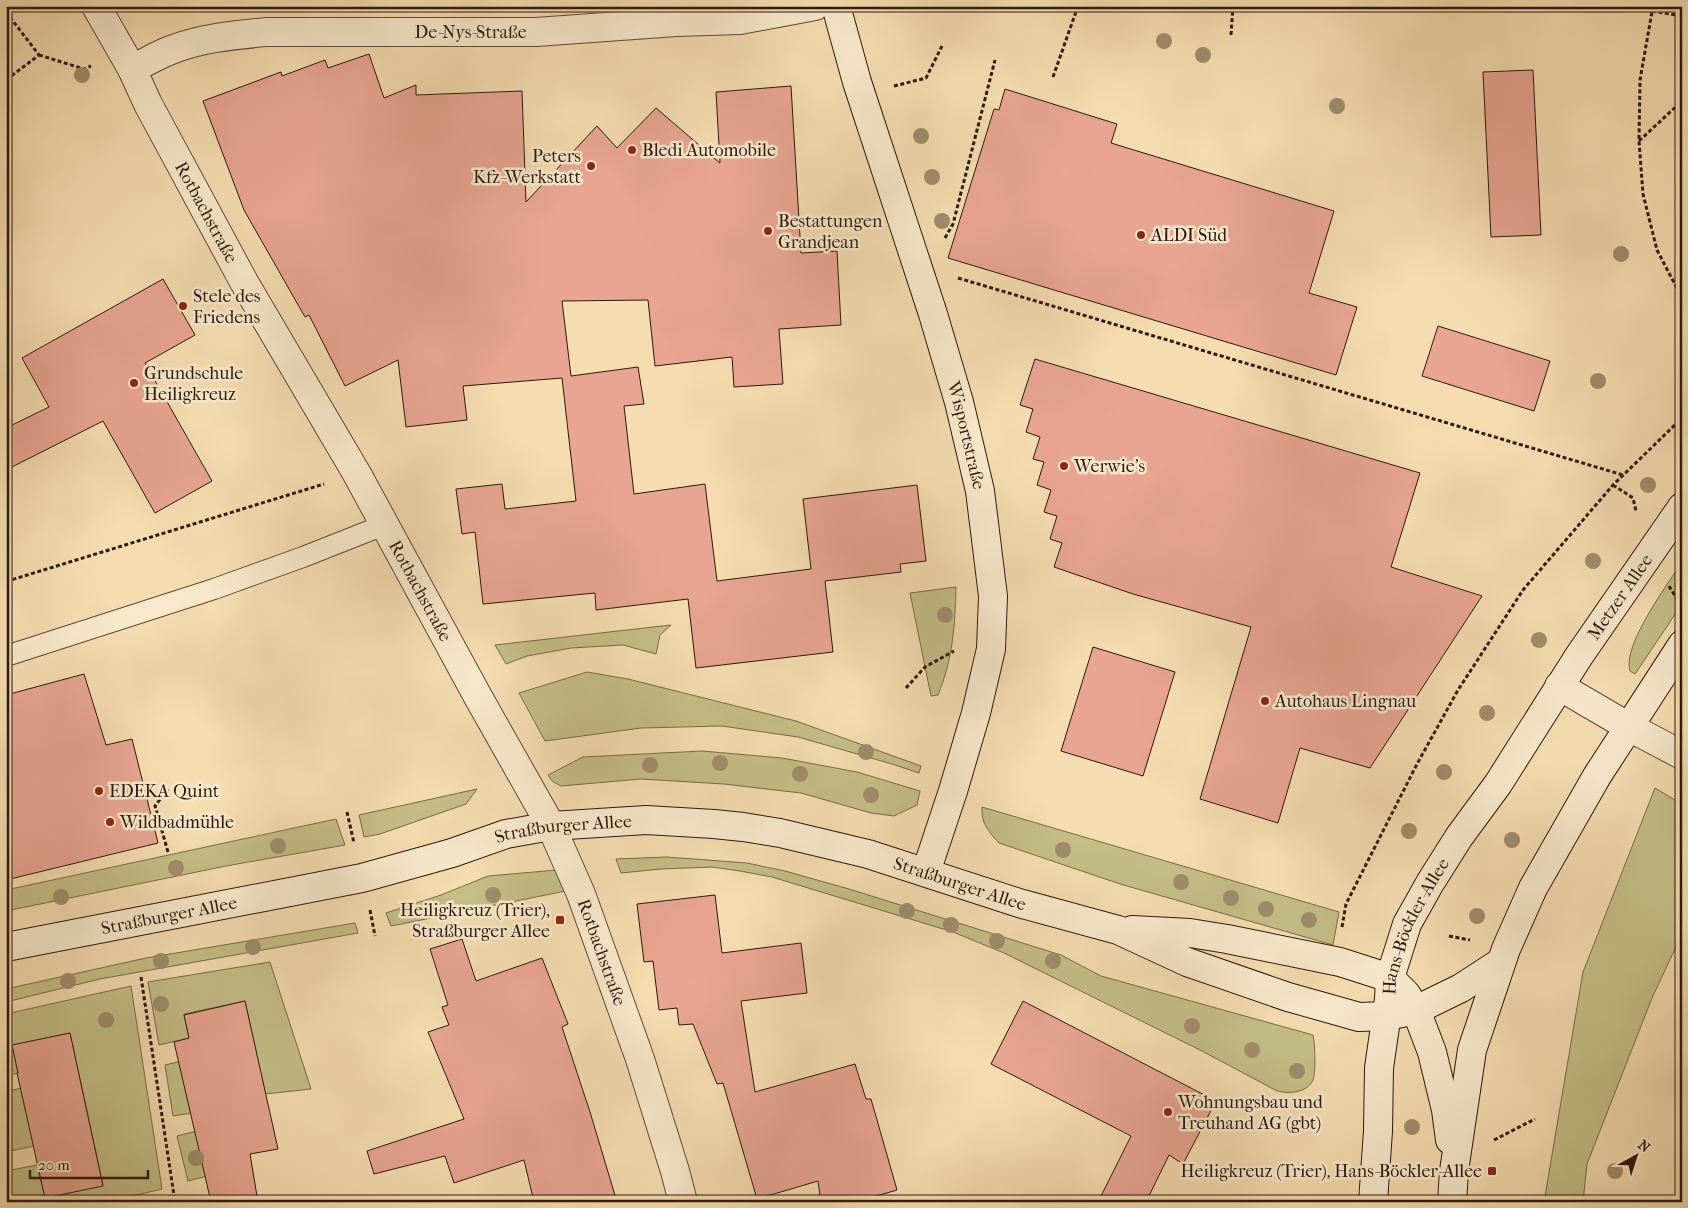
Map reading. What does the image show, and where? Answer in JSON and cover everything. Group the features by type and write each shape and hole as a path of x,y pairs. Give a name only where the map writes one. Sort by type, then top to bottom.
{"street":[{"name":"Rotbachstraße","path":"96,6 244,282 357,474 477,695 551,826 581,894 640,1059 683,1202"},
{"name":"De-Nys-Straße","path":"126,61 211,38 238,34 277,32 536,32 676,22 740,20 815,6"},
{"name":"Wisportstraße","path":"836,6 857,82 933,314 963,419 980,491 993,596 991,649 978,705 926,872"},
{"name":"Metzer Allee","path":"1559,686 1682,507"},
{"path":"1452,1202 1454,1171 1472,1050 1501,962 1533,888 1597,776 1682,645"},
{"path":"1559,686 1629,727 1682,755"},
{"name":"Hans-Böckler-Allee","path":"1373,1202 1378,1131 1379,1068 1387,1016 1390,978 1407,924 1460,836 1498,784 1559,686"},
{"name":"Straßburger Allee","path":"6,947 362,878 452,853 506,834 551,826 646,820 743,827 827,844 926,872 1019,903 1118,930 1187,962 1288,997 1359,1017 1387,1016 1416,1010 1461,988 1501,962"},
{"name":"Straßburger Allee","path":"1118,930 1190,933 1227,939 1340,962 1390,978"},
{"path":"1390,978 1406,994 1416,1010 1432,1052 1446,1110 1454,1171"}],"lane":[{"path":"6,656 214,589 384,525"}],"path":[{"path":"1053,76 1078,6"},
{"path":"1231,35 1233,6"},
{"path":"1653,6 1640,80 1639,141 1643,194 1657,250 1682,298"},
{"path":"1652,11 1682,16"},
{"path":"6,12 39,55 84,69 126,61"},
{"path":"892,86 926,78 942,46"},
{"path":"6,80 39,55"},
{"path":"953,224 994,60"},
{"path":"1639,141 1682,101"},
{"path":"951,276 1624,475"},
{"path":"1342,928 1346,904 1417,764 1458,690 1523,590 1614,485 1682,418"},
{"path":"6,580 357,474"},
{"path":"1614,485 1632,498"},
{"path":"1668,584 1682,607"},
{"path":"906,688 925,667 957,650"},
{"path":"168,789 155,806 168,852"},
{"path":"1449,936 1472,940"},
{"path":"141,977 176,1202"},
{"path":"1492,1141 1536,1119"}],"shaded area":[{"path":"1682,562 1682,604 1635,674 1630,671 1629,660 1639,632 1647,616"},
{"path":"956,587 954,629 950,655 938,695 931,696 910,593"},
{"path":"671,625 660,635 656,654 623,645 571,648 527,656 506,664 495,645"},
{"path":"587,672 628,679 796,721 921,766 919,773 798,737 722,726 641,728 545,741 519,693"},
{"path":"702,751 782,758 857,772 920,791 917,805 894,816 871,813 801,793 724,784 641,779 561,786 552,781 548,775 583,757"},
{"path":"1655,788 1682,804 1682,934 1652,998 1587,1164 1583,1202 1544,1202 1583,972"},
{"path":"477,789 466,804 380,834 364,837 359,815"},
{"path":"982,807 1339,912 1333,945 1120,884 999,843 986,826"},
{"path":"336,819 345,845 226,866 6,911 6,890"},
{"path":"667,857 747,863 785,871 1061,955 1101,976 1313,1035 1315,1071 1313,1080 1307,1088 1297,1092 1277,1091 1202,1051 1004,953 953,932 772,877 712,867 621,873 616,859"},
{"path":"557,870 566,891 391,926 386,913 441,895 488,876"},
{"path":"355,923 358,933 100,979 6,1002 6,989 146,958"},
{"path":"270,962 311,1089 265,1094 245,1001 184,1014 189,1038 159,1045 148,982"},
{"path":"131,986 162,1189 107,1202 10,1202 6,1171 37,1165 45,1198 103,1185 70,1033 13,1045 18,1073 6,1076 6,1014"},
{"path":"193,1058 205,1111 173,1116 165,1065"},
{"path":"21,1088 34,1146 6,1152 6,1092"},
{"path":"209,1128 219,1173 188,1181 177,1136"}],"building":[{"path":"369,54 384,98 416,85 416,95 522,91 526,202 597,126 617,148 656,108 720,163 716,92 791,86 801,253 837,251 841,325 779,329 783,384 734,387 732,357 655,366 648,300 562,301 571,376 638,367 644,404 624,406 634,494 705,484 717,581 811,569 803,499 917,485 926,561 900,564 901,572 825,581 833,652 696,668 688,599 596,610 595,593 483,604 475,532 462,534 456,489 502,484 505,509 576,501 562,378 463,386 467,420 406,427 398,360 345,386 309,315 305,317 244,210 203,101 281,72 282,76 325,60 328,68"},
{"path":"1533,70 1541,235 1491,237 1483,72"},
{"name":"ALDI Süd","path":"1005,89 1117,124 1111,143 1334,211 1309,293 1357,307 1336,375 948,258 994,109 999,110"},
{"path":"163,279 195,335 145,363 212,481 155,513 103,421 6,470 6,428 49,407 22,358"},
{"path":"1438,326 1550,361 1534,411 1422,376"},
{"path":"1035,359 1420,473 1391,567 1482,596 1370,768 1300,748 1278,823 1200,799 1251,627 1133,594 1054,567 1062,543 1050,539 1057,516 1044,512 1051,490 1037,485 1044,462 1033,459 1040,437 1026,432 1033,409 1020,405"},
{"path":"1093,647 1175,672 1143,776 1061,751"},
{"path":"84,674 106,745 132,739 158,843 6,880 6,695"},
{"path":"715,895 722,953 801,943 807,993 741,1001 755,1092 855,1064 866,1099 871,1099 897,1190 856,1202 821,1202 818,1181 757,1199 723,1083 717,1084 693,1024 679,1025 677,1008 659,1010 653,961 644,962 637,904"},
{"path":"462,939 476,981 542,958 568,1024 562,1027 617,1202 534,1202 524,1160 454,1183 445,1156 374,1174 367,1151 464,1119 428,1032 449,1025 442,1007 448,1005 430,949"},
{"path":"245,1001 278,1149 250,1154 258,1202 211,1202 174,1042 189,1038 184,1015"},
{"path":"1023,1001 1216,1101 1183,1164 1169,1155 1146,1202 1098,1202 1131,1136 991,1064"},
{"path":"70,1033 103,1186 45,1198 12,1045"}],"place":[{"name":"Bledi Automobile","path":"632,150"},
{"name":"Peters Kfz-Werkstatt","path":"591,166"},
{"name":"Bestattungen Grandjean","path":"768,231"},
{"name":"ALDI Süd","path":"1141,235"},
{"name":"Stele des Friedens","path":"183,306"},
{"name":"Grundschule Heiligkreuz","path":"134,383"},
{"name":"Werwie's","path":"1064,466"},
{"name":"Autohaus Lingnau","path":"1265,701"},
{"name":"EDEKA Quint","path":"99,791"},
{"name":"Wildbadmühle","path":"110,822"},
{"name":"Heiligkreuz (Trier), Straßburger Allee","path":"560,920"},
{"name":"Wohnungsbau und Treuhand AG (gbt)","path":"1168,1112"},
{"name":"Heiligkreuz (Trier), Hans-Böckler-Allee","path":"1492,1171"}]}
